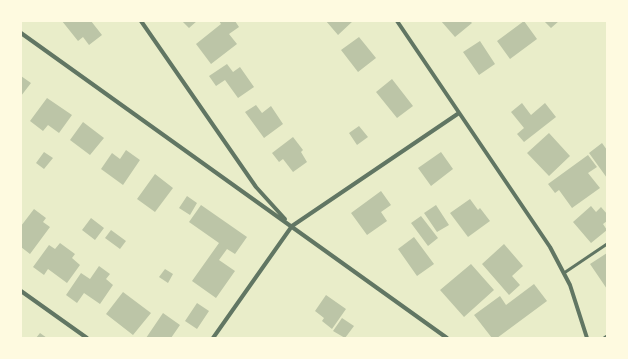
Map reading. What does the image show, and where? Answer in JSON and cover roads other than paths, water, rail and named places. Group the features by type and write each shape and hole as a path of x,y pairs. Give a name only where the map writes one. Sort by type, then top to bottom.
{"street":[{"path":"141,21 256,187 292,226"},
{"path":"396,21 550,247 570,285 587,338"},
{"path":"21,33 448,338"},
{"path":"213,338 292,226 459,113"},
{"path":"21,291 87,338"}],"lane":[{"path":"564,273 607,244"}]}
